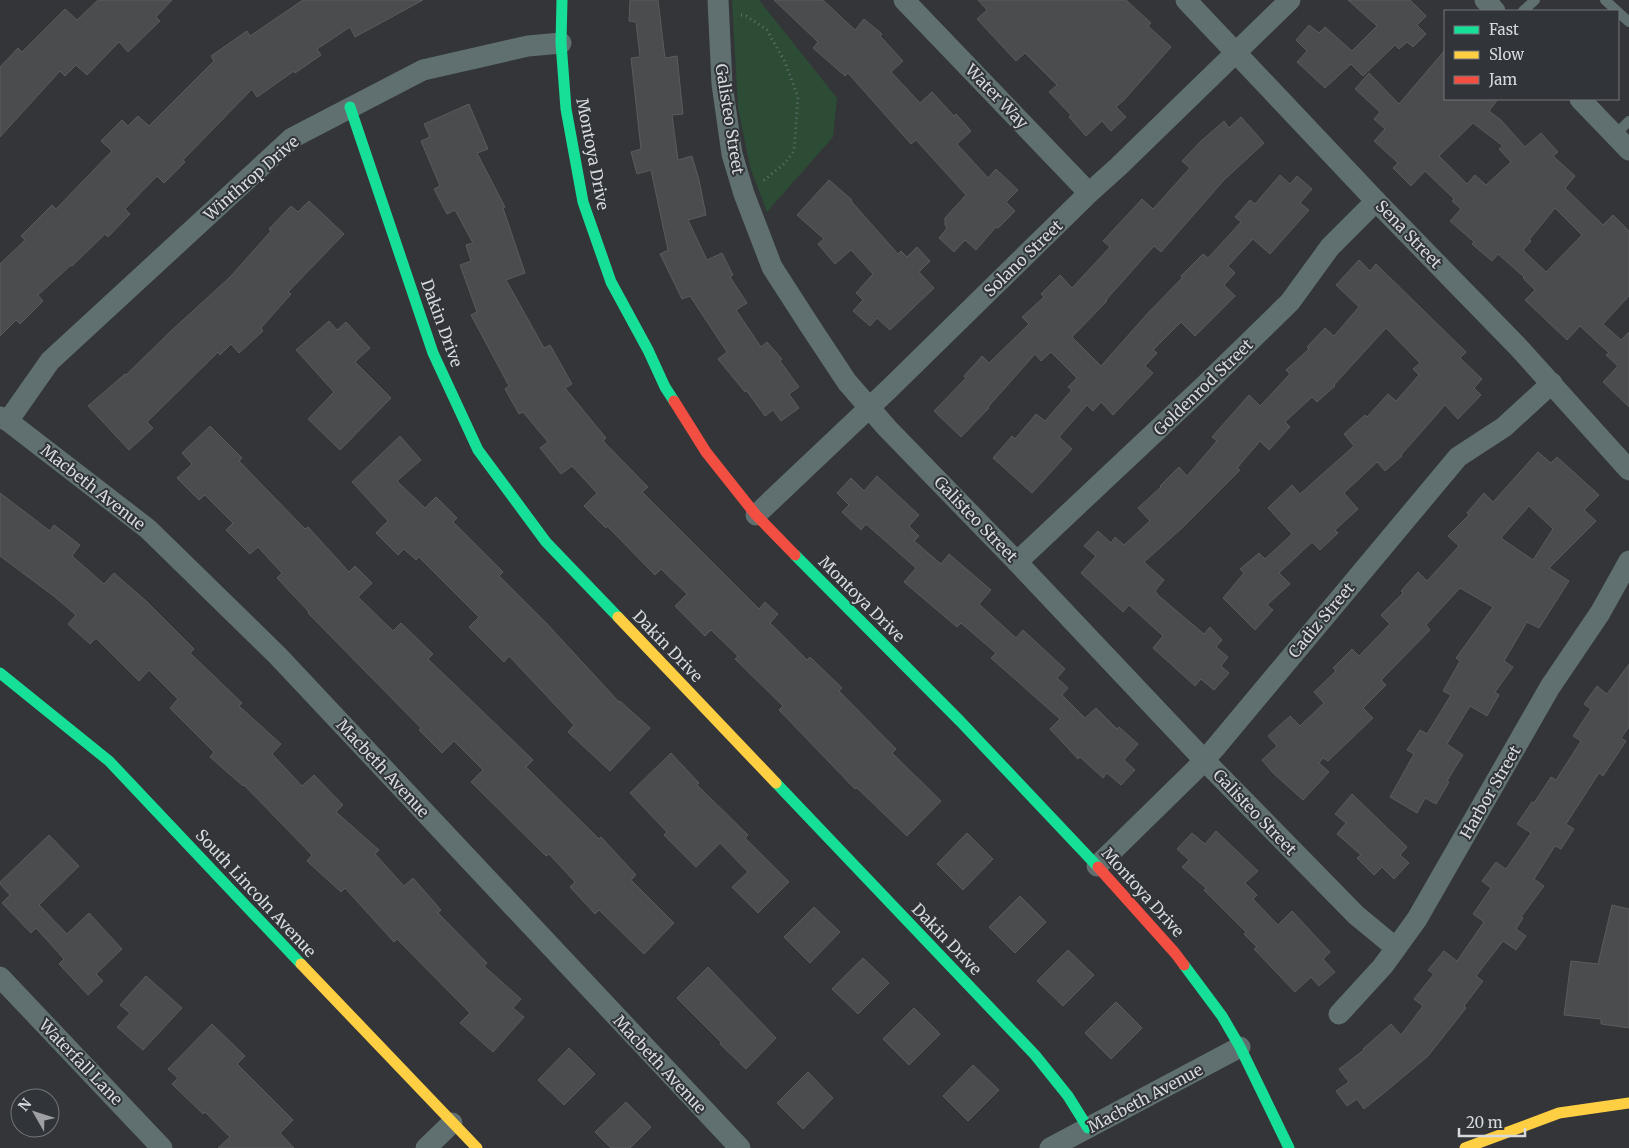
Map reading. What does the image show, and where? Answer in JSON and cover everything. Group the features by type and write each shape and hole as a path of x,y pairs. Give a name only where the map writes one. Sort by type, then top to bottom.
{"street":[{"name":"Montoya Drive","path":"562,0 561,43 566,110 583,202 612,282 665,387 706,452 756,515 960,721 1176,953 1222,1016 1240,1047 1290,1148"},
{"name":"Galisteo Street","path":"718,0 722,84 732,154 744,194 772,267 847,382 869,408 1204,760 1356,915 1396,948"},
{"name":"Water Way","path":"904,0 1089,193"},
{"name":"Sena Street","path":"1186,0 1376,201 1552,383 1629,470"},
{"name":"Solano Street","path":"756,515 1290,0"},
{"path":"1485,0 1494,10"},
{"name":"Winthrop Drive","path":"4,419 50,361 292,138 423,70 528,46 561,43"},
{"path":"1581,100 1624,135"},
{"name":"Dakin Drive","path":"350,107 433,353 478,450 546,542 1034,1055 1068,1096 1088,1128"},
{"name":"Goldenrod Street","path":"1017,562 1203,387 1290,302 1330,247 1376,201"},
{"name":"Cadiz Street","path":"1097,866 1204,760 1458,458 1504,427 1552,383"},
{"name":"Macbeth Avenue","path":"4,419 148,529 278,656 740,1148"},
{"name":"Harbor Street","path":"1339,1014 1383,966 1417,919 1550,687 1600,613 1629,561"},
{"name":"South Lincoln Avenue","path":"0,673 109,761 477,1148"},
{"name":"Waterfall Lane","path":"0,977 162,1148"},
{"name":"Macbeth Avenue","path":"1050,1148 1240,1047"},
{"path":"1465,1148 1559,1113 1629,1103"},
{"path":"426,1148 452,1123"}],"lane":[{"path":"1524,10 1536,0"},
{"path":"1605,0 1616,10"},
{"path":"1619,13 1629,22"}],"path":[{"path":"736,14 746,16 768,30 785,62 798,97 794,151 785,163 760,183"}],"green space":[{"path":"732,0 759,0 837,98 833,137 767,212 750,167 738,108"}],"building":[{"path":"98,0 172,0 156,17 160,21 128,52 119,42 87,75 76,65 65,76 60,71 0,137 0,67 18,48 22,52 65,9 77,20"},
{"path":"303,0 423,0 355,37 350,27 317,49 321,55 295,73 294,71 257,97 252,89 183,160 185,162 164,183 157,176 125,209 130,214 108,237 105,234 38,295 43,301 20,324 16,320 0,336 0,264 25,240 21,236 52,205 56,209 112,151 101,141 122,120 128,126 138,116 149,126 214,61 211,56 247,31 250,36"},
{"path":"630,0 658,0 665,58 677,56 683,114 672,115 678,160 692,156 706,215 688,220 707,260 722,253 733,275 730,277 747,303 736,310 761,347 767,342 782,359 780,361 799,387 789,394 799,408 781,421 773,410 765,416 746,390 745,392 718,359 727,352 690,296 682,299 660,254 668,250 651,170 637,174 631,152 641,149 631,58 640,57 636,22 629,21"},
{"path":"774,0 823,0 855,30 864,19 882,34 880,36 903,61 891,72 920,103 932,92 971,131 957,144 988,178 996,169 1018,190 1006,202 1015,211 998,228 996,227 976,250 965,240 954,252 939,238 947,228 945,218 966,195 916,140 911,144 848,73 845,76 813,48 818,42"},
{"path":"978,0 1126,0 1151,23 1148,26 1171,47 1116,107 1126,117 1111,131 1102,121 1086,136 1069,117 1071,115 1049,92 1057,85 1025,53 1016,61 977,19 987,10"},
{"path":"1348,0 1410,0 1426,16 1417,25 1426,34 1413,47 1407,42 1399,49 1395,45 1363,76 1351,64 1325,88 1297,62 1307,51 1296,40 1309,25 1319,33 1325,27 1352,51 1377,26"},
{"path":"1444,51 1444,100 1497,100 1489,111 1501,120 1525,147 1541,133 1558,152 1553,156 1575,176 1565,188 1603,225 1613,215 1629,231 1629,296 1603,324 1621,340 1629,332 1629,407 1603,382 1618,366 1606,355 1609,353 1580,326 1567,340 1525,300 1535,290 1524,277 1498,254 1492,261 1450,221 1461,209 1452,201 1454,199 1425,171 1411,186 1393,168 1398,163 1374,141 1385,129 1374,119 1380,112 1355,89 1369,73 1399,104","holes":["1473,123 1503,146 1499,149 1511,162 1486,185 1475,175 1467,184 1439,156","1555,208 1582,235 1546,272 1523,250"]},
{"path":"469,104 488,149 477,153 505,207 503,208 525,273 506,280 544,348 550,345 572,384 565,388 606,438 603,441 648,487 642,492 759,609 765,602 778,614 770,623 807,660 810,657 842,688 839,691 896,749 892,753 941,801 907,836 857,788 855,789 779,710 783,706 735,659 738,656 711,630 705,636 675,606 687,594 661,569 655,575 607,526 606,528 584,506 597,493 572,466 561,474 540,448 548,442 523,412 519,414 505,389 509,386 471,315 477,312 460,265 471,261 466,245 473,243 455,210 447,214 434,189 440,186 421,141 430,137 424,124"},
{"path":"1241,117 1264,143 1224,180 1161,252 1154,246 1107,301 1072,337 1101,366 1182,278 1181,276 1203,254 1208,258 1241,222 1235,217 1250,200 1255,204 1280,175 1290,184 1297,176 1312,189 1300,203 1309,210 1270,254 1253,239 1228,266 1235,273 1224,285 1235,296 1195,336 1181,322 1153,350 1157,353 1145,366 1153,373 1113,415 1101,402 1093,411 1087,405 1059,437 1072,449 1032,493 993,458 1012,436 1015,439 1036,414 1045,421 1072,390 1068,387 1077,378 1051,352 1041,361 1035,354 989,408 961,437 934,411 966,378 964,376 982,356 989,363 1029,324 1022,317 1044,297 1041,294 1060,275 1072,288 1110,247 1103,241 1142,199 1153,209 1190,168 1182,161 1201,141 1224,121 1229,128"},
{"path":"829,180 852,200 898,254 901,251 907,257 917,247 930,261 919,272 934,288 890,330 877,318 870,326 853,311 863,300 856,293 873,274 851,250 835,264 818,244 824,239 797,215"},
{"path":"309,201 344,234 288,292 291,294 261,328 263,331 239,353 231,344 220,355 218,352 147,422 153,428 129,450 88,406 126,375 230,277 271,231 269,229 291,206 298,212"},
{"path":"1359,260 1370,271 1376,264 1466,352 1460,358 1482,379 1474,388 1481,395 1458,419 1445,405 1402,456 1385,471 1377,462 1344,493 1358,509 1335,530 1338,533 1320,550 1312,542 1279,573 1290,584 1267,605 1273,610 1255,630 1223,598 1244,573 1240,569 1259,553 1265,559 1292,534 1268,508 1292,485 1300,494 1354,446 1344,434 1365,415 1367,417 1388,394 1396,401 1419,375 1413,369 1420,363 1386,328 1335,386 1317,402 1312,397 1285,422 1290,427 1269,450 1260,441 1237,468 1240,470 1181,529 1144,562 1164,580 1155,591 1159,596 1204,634 1210,627 1222,640 1216,647 1228,657 1221,666 1229,673 1214,690 1201,679 1195,686 1153,648 1163,636 1129,605 1123,612 1081,573 1096,556 1084,546 1098,531 1111,543 1115,537 1124,545 1150,521 1138,508 1179,467 1187,476 1217,441 1212,437 1249,395 1260,406 1290,374 1286,370 1309,349 1307,347 1325,328 1334,336 1359,307 1336,285"},
{"path":"329,321 337,330 346,322 370,348 355,362 391,398 340,450 308,419 334,392 296,350"},
{"path":"210,426 242,458 239,461 305,529 308,527 349,572 355,566 372,583 358,597 393,631 401,623 433,654 428,659 533,760 526,767 599,839 601,837 636,875 631,880 674,923 644,954 599,910 595,914 570,887 575,882 549,854 546,856 471,782 483,770 454,741 442,753 419,730 421,728 308,613 277,578 282,573 258,547 250,554 226,530 233,523 205,495 199,500 177,478 192,464 182,453"},
{"path":"400,436 421,460 397,481 425,508 436,497 457,518 453,522 503,572 499,576 548,625 619,702 650,728 610,771 568,732 574,725 509,656 504,662 469,627 479,617 419,557 416,560 404,549 398,555 376,533 388,521 352,482"},
{"path":"1538,452 1551,463 1557,457 1599,495 1584,510 1596,521 1549,568 1569,581 1539,628 1527,622 1504,661 1513,667 1495,692 1499,695 1487,716 1470,706 1447,744 1463,755 1436,804 1425,798 1417,813 1390,797 1414,754 1407,750 1420,730 1427,734 1451,695 1443,691 1460,661 1456,658 1493,607 1460,588 1426,625 1430,630 1381,680 1386,685 1363,708 1373,718 1328,761 1323,758 1319,763 1329,772 1303,800 1273,773 1262,760 1277,746 1268,736 1290,716 1300,726 1324,703 1314,692 1336,671 1333,668 1352,649 1359,656 1390,624 1381,615 1403,593 1401,591 1418,572 1427,581 1459,546 1448,536 1469,515 1467,513 1484,493 1493,502","holes":["1529,506 1553,529 1533,560 1501,538"]},
{"path":"877,476 919,515 909,526 919,536 914,541 941,564 949,554 991,590 979,604 1016,638 1023,630 1065,669 1057,678 1068,688 1062,695 1085,718 1096,708 1117,729 1119,727 1138,744 1124,760 1135,770 1121,785 1107,773 1103,778 1080,757 1078,759 1050,729 1060,719 991,658 996,653 961,623 957,627 904,582 916,568 866,524 861,530 842,512 849,505 837,493 851,478 864,491"},
{"path":"0,493 50,531 54,525 80,545 72,556 104,584 114,573 145,600 194,649 190,653 242,703 239,706 281,744 272,754 302,786 314,775 343,805 336,812 379,850 375,854 404,886 413,878 441,910 438,913 487,963 484,966 521,999 513,1008 524,1017 493,1052 460,1023 470,1013 397,939 394,942 345,888 341,892 307,861 312,855 244,785 210,757 214,752 170,708 178,699 149,670 139,681 96,638 90,644 68,624 76,615 0,556"},
{"path":"1629,664 1629,727 1621,738 1626,741 1603,776 1599,773 1566,824 1574,829 1561,849 1555,846 1534,879 1544,886 1521,917 1523,918 1516,929 1526,936 1516,950 1503,941 1476,976 1483,981 1464,1006 1466,1008 1428,1056 1364,1109 1357,1099 1347,1106 1336,1091 1349,1082 1339,1069 1364,1050 1391,1024 1401,1035 1423,1006 1414,999 1434,974 1428,970 1444,951 1457,961 1484,922 1473,914 1491,888 1482,881 1496,862 1506,869 1531,833 1517,824 1551,777 1556,780 1581,741 1573,736 1591,709 1584,704 1597,686 1607,694"},
{"path":"671,753 699,783 697,785 748,835 745,838 789,882 758,913 732,887 748,872 720,843 696,867 664,835 667,832 630,793"},
{"path":"1352,794 1407,847 1400,855 1409,863 1394,879 1382,867 1374,875 1357,858 1361,855 1337,834 1346,823 1335,814"},
{"path":"1216,831 1258,871 1245,883 1257,895 1253,899 1278,925 1292,911 1330,952 1323,959 1335,972 1319,986 1311,977 1295,992 1254,949 1257,947 1244,934 1246,932 1204,890 1206,888 1182,867 1189,860 1177,849 1192,833 1205,844"},
{"path":"967,833 993,859 963,890 937,864"},
{"path":"49,835 79,866 39,905 67,934 89,913 122,949 96,974 103,981 88,995 59,964 64,959 36,928 31,933 2,903 10,895 0,882"},
{"path":"1020,896 1046,922 1015,953 989,927"},
{"path":"1612,905 1629,909 1629,1028 1601,1024 1601,1019 1564,1015 1571,961 1598,964"},
{"path":"814,907 840,932 810,963 784,937"},
{"path":"1068,950 1094,975 1063,1006 1037,981"},
{"path":"863,958 889,983 858,1014 832,989"},
{"path":"708,967 776,1038 746,1069 677,998"},
{"path":"146,976 182,1008 143,1050 117,1027 130,1013 120,1005"},
{"path":"1116,1002 1142,1028 1111,1059 1085,1033"},
{"path":"914,1008 940,1034 909,1065 883,1039"},
{"path":"212,1024 245,1056 237,1064 293,1120 280,1133 294,1148 218,1148 230,1137 205,1112 203,1114 172,1084 178,1078 168,1069"},
{"path":"569,1048 595,1074 564,1105 538,1080"},
{"path":"973,1065 999,1090 968,1121 943,1096"},
{"path":"808,1072 833,1098 803,1129 777,1103"},
{"path":"626,1102 651,1127 630,1148 611,1148 595,1132"}],"traffic: fast":[{"path":"562,0 561,43 566,109 583,202 611,282 674,401"},
{"path":"350,107 433,353 478,450 546,542 618,617"},
{"path":"795,555 960,721 1098,867"},
{"path":"0,673 109,761 301,964"},
{"path":"776,783 1035,1055 1068,1096 1088,1128"},
{"path":"1184,965 1222,1016 1240,1047 1289,1148"}],"traffic: slow":[{"path":"618,617 776,783"},
{"path":"301,964 477,1148"},
{"path":"1465,1148 1559,1113 1629,1103"}],"traffic: jam":[{"path":"674,401 706,452 756,515 795,555"},
{"path":"1098,867 1184,965"}]}
